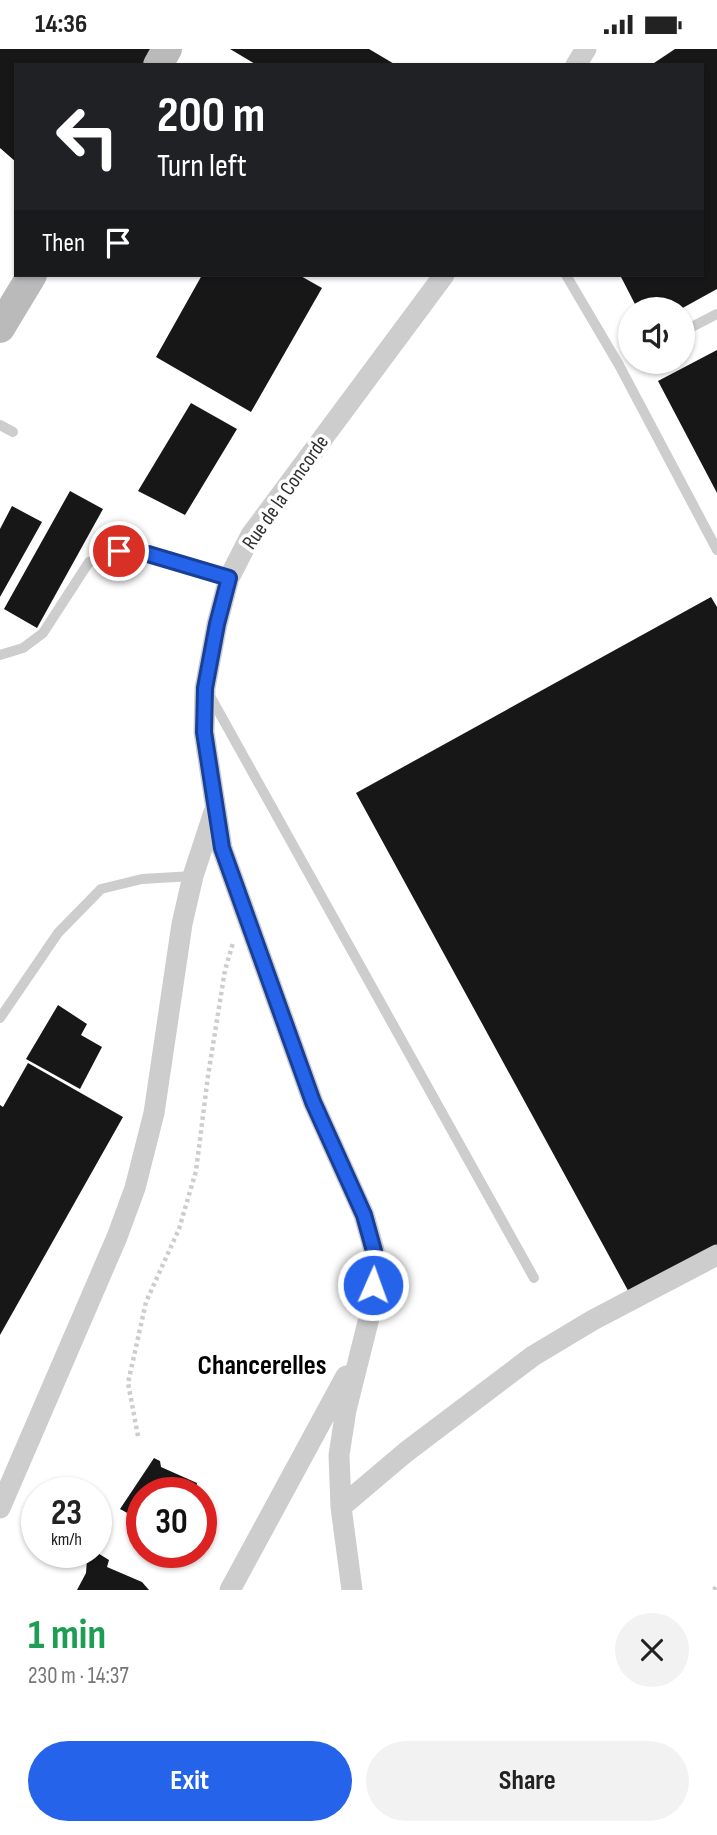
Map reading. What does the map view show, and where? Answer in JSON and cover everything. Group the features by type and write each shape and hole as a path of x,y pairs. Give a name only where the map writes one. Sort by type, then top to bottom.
{"street":[{"path":"0,328 31,277"},
{"name":"Rue de la Concorde","path":"352,1590 341,1507 339,1455 346,1411 370,1307 374,1251 364,1215 313,1102 222,848 204,732 205,688 229,578 251,535 443,277"},
{"path":"1,1503 117,1237 135,1188 154,1112 182,924 193,876 214,810"},
{"path":"341,1507 406,1452 533,1356 593,1320 717,1255"},
{"path":"230,1590 361,1349"}],"lane":[{"path":"567,277 618,363"},
{"path":"695,325 717,314"},
{"path":"624,374 717,550"},
{"path":"0,425 13,432"},
{"path":"0,655 23,647 43,633 89,562 119,551 148,554 229,578"},
{"path":"205,688 534,1278"},
{"path":"0,1018 58,933 101,889 142,879 193,876"}],"path":[{"path":"138,1436 128,1383 146,1302 179,1229 196,1171 225,969 242,908"},
{"path":"714,1590 717,1585"}],"building":[{"path":"0,49 161,49 153,63 14,63 14,160 0,148"},
{"path":"230,49 369,49 393,63 254,63"},
{"path":"675,49 717,49 717,289 695,301 695,297 631,297 621,277 704,277 704,63 654,63"},
{"path":"201,277 303,277 322,288 251,412 156,357"},
{"path":"717,350 717,493 658,381 671,374 695,374 695,362"},
{"path":"191,403 237,429 185,515 138,491"},
{"path":"70,491 103,509 37,628 4,609"},
{"path":"12,506 42,522 0,597 0,529"},
{"path":"711,597 717,607 717,1248 631,1296 356,793"},
{"path":"58,1005 87,1024 81,1035 102,1047 80,1089 26,1059"},
{"path":"28,1063 123,1117 0,1335 0,1105 3,1107"},
{"path":"154,1458 160,1461 161,1467 184,1477 141,1477"},
{"path":"126,1500 126,1512 120,1509"},
{"path":"86,1568 109,1568 142,1582 149,1590 77,1590"}],"district":[{"name":"Chancerelles","path":"262,1364"}],"route":[{"path":"119,551 148,554 229,578 205,688 204,732 214,810 222,848 242,908 313,1102 364,1215 374,1251 373,1285"}]}
